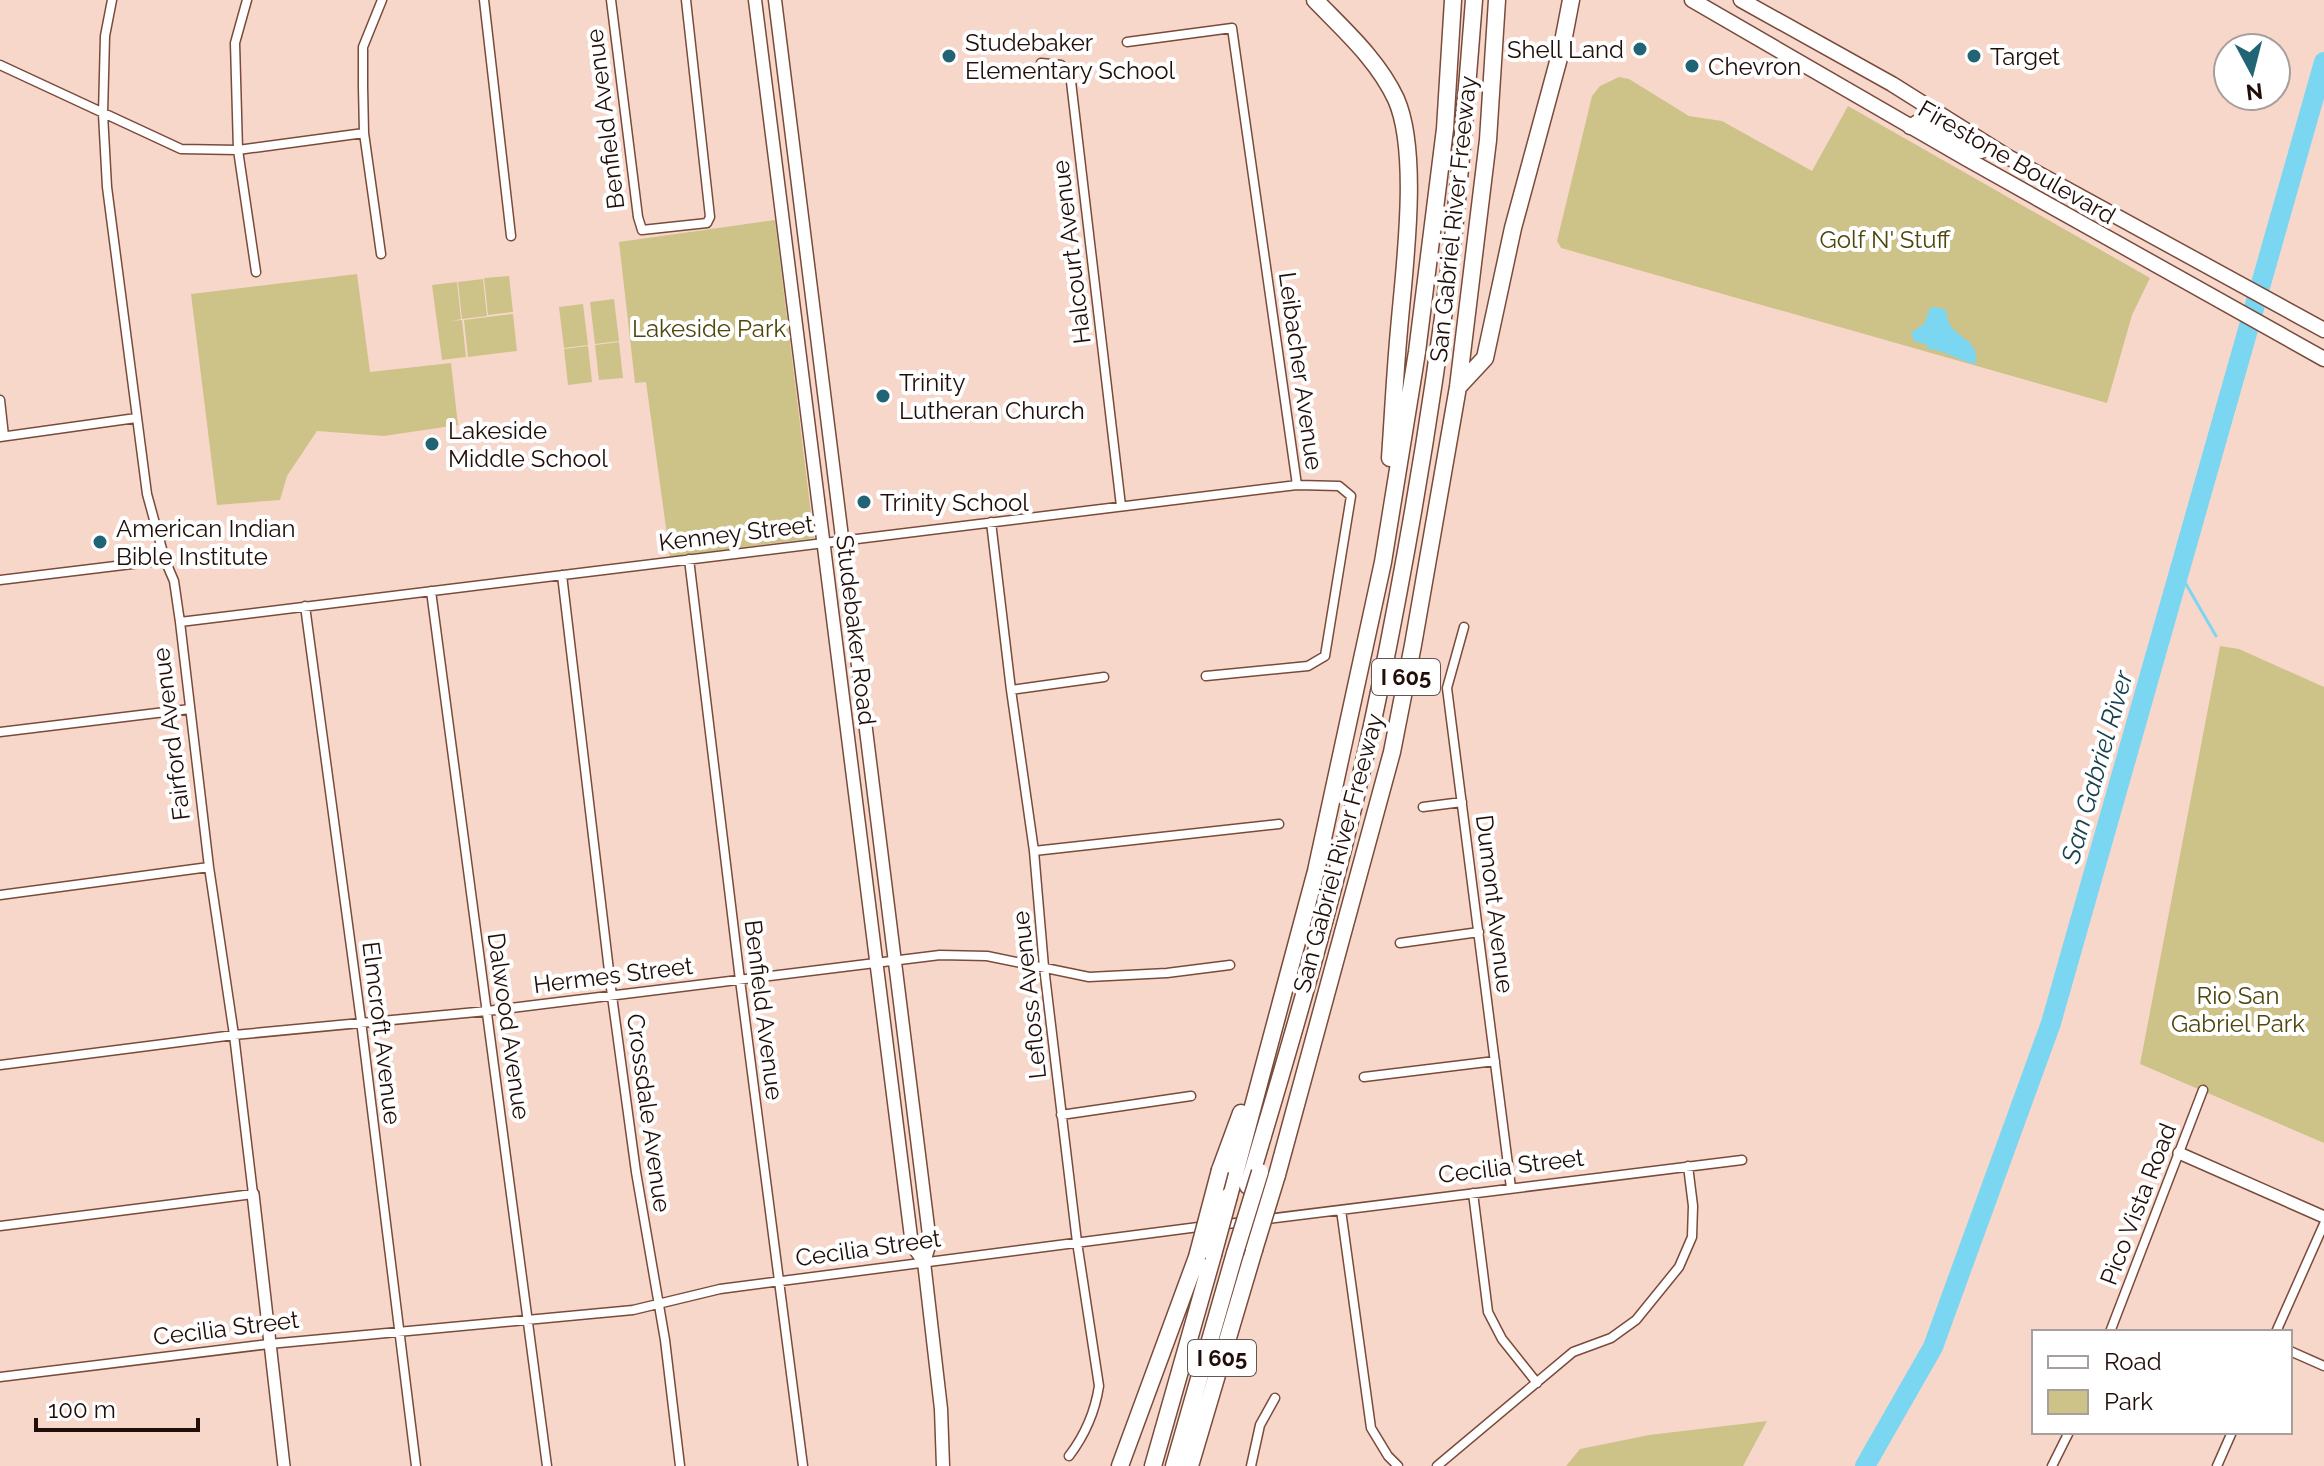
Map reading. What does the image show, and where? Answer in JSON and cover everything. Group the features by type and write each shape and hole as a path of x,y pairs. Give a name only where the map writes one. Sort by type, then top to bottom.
{"highway":[{"path":"1315,0 1351,36 1385,77 1406,132 1405,272 1383,562"},
{"name":"San Gabriel River Freeway","path":"1153,1466 1237,1195 1276,1018 1316,871 1383,562 1417,352 1445,129 1453,0"},
{"path":"1237,1195 1323,924 1379,692 1413,511 1439,343 1460,174 1474,0"},
{"path":"1120,1466 1218,1255 1268,1174 1353,840 1413,558 1442,374 1459,244 1481,0"},
{"name":"San Gabriel River Freeway","path":"1190,1466 1254,1250 1268,1174 1392,752 1458,387 1488,140 1497,0"},
{"path":"1458,387 1485,358 1513,228 1562,47 1571,0"},
{"path":"1174,1466 1218,1255 1220,1170 1276,1018"},
{"path":"1166,1466 1218,1255"}],"main road":[{"name":"Studebaker Road","path":"755,0 912,1245 924,1262"},
{"name":"Studebaker Road","path":"775,0 930,1243 924,1262 941,1409 943,1466"},
{"name":"Firestone Boulevard","path":"1692,0 1910,127 2324,359"},
{"name":"Firestone Boulevard","path":"1741,0 1892,84 2008,157 2322,329"},
{"path":"1910,127 1927,120 1988,155 2008,157"}],"street":[{"name":"Fairford Avenue","path":"112,0 105,36 103,114 107,187 147,494 174,581 180,622 209,867 234,1035 284,1466"},
{"path":"247,0 235,43 238,150 256,272"},
{"path":"381,254 364,133 363,47 382,0"},
{"path":"484,0 511,236"},
{"name":"Benfield Avenue","path":"611,0 642,230 707,223 710,217 686,0"},
{"name":"Leibacher Avenue","path":"1127,42 1232,28 1297,485 1339,486 1351,496 1325,656 1308,666 1206,676"},
{"name":"Halcourt Avenue","path":"1041,63 1061,65 1070,73 1121,506"},
{"path":"0,65 181,149 238,150 364,133"},
{"path":"0,400 2,436 136,418"},
{"name":"Kenney Street","path":"180,622 1297,485"},
{"name":"Lefloss Avenue","path":"991,522 1034,851 1061,1115 1099,1386 1097,1403 1082,1439 1069,1456"},
{"name":"Benfield Avenue","path":"689,559 803,1466"},
{"path":"0,580 165,560"},
{"name":"Crossdale Avenue","path":"562,575 612,996 657,1304 665,1340 680,1466"},
{"name":"Dalwood Avenue","path":"431,591 547,1466"},
{"name":"Elmcroft Avenue","path":"305,606 361,1021 416,1466"},
{"name":"Dumont Avenue","path":"1464,627 1447,688 1511,1188"},
{"path":"1011,690 1104,677"},
{"path":"0,732 190,709"},
{"path":"1423,807 1462,802"},
{"path":"1034,851 1279,824"},
{"path":"0,895 209,867"},
{"path":"1400,943 1479,932"},
{"name":"Hermes Street","path":"0,1065 234,1035 487,1011 940,955 987,956 1089,977 1167,973 1230,965"},
{"path":"1364,1077 1495,1061"},
{"name":"Pico Vista Road","path":"2111,1330 2203,1090"},
{"path":"1061,1115 1191,1096"},
{"path":"2179,1153 2324,1217"},
{"name":"Cecilia Street","path":"0,1377 269,1344 633,1310 720,1289 1742,1160"},
{"path":"1437,1466 1573,1352 1611,1338 1636,1320 1679,1267 1692,1237 1693,1206 1688,1166"},
{"path":"1473,1193 1488,1312 1502,1339 1537,1383"},
{"path":"0,1226 253,1194"},
{"path":"1341,1210 1371,1428 1398,1466"},
{"path":"2277,1330 2324,1224"},
{"path":"2292,1352 2324,1366"},
{"path":"1251,1466 1260,1425 1275,1398"},
{"path":"2052,1466 2068,1434"},
{"path":"2217,1466 2231,1434"}],"green space":[{"name":"Golf N' Stuff","path":"1619,77 1629,79 1689,116 1722,121 1812,171 1848,106 2150,278 2132,315 2107,403 1561,248 1557,241 1592,96 1600,86"},
{"name":"Lakeside Park","path":"775,220 814,538 670,557 646,382 635,383 619,242"},
{"path":"357,274 370,372 451,363 458,425 384,436 317,431 287,476 280,500 217,505 191,294"},
{"path":"509,276 513,312 488,315 484,278"},
{"path":"483,279 487,316 462,319 458,282"},
{"path":"457,282 461,319 452,321 462,320 466,357 442,360 432,285"},
{"path":"614,299 619,341 595,344 590,302"},
{"path":"583,304 588,345 564,348 559,307"},
{"path":"513,314 517,351 468,357 464,320"},
{"path":"619,342 623,378 599,380 595,345"},
{"path":"588,346 592,382 568,385 564,349"},
{"name":"Rio San Gabriel Park","path":"2220,646 2239,649 2324,687 2324,1143 2140,1064"},
{"path":"1767,1421 1743,1466 1566,1466 1580,1449 1649,1435"}],"water":[{"path":"1930,308 1946,310 1952,328 1975,350 1975,364 1927,349 1928,345 1914,341 1911,333 1924,324"}],"waterway":[{"name":"San Gabriel River","path":"1865,1466 1933,1347 2051,1023 2324,62"},
{"path":"2179,572 2216,636"}],"place":[{"name":"Shell Land","path":"1640,49"},
{"name":"Studebaker Elementary School","path":"949,56"},
{"name":"Target","path":"1974,56"},
{"name":"Chevron","path":"1692,66"},
{"name":"Trinity Lutheran Church","path":"883,396"},
{"name":"Lakeside Middle School","path":"432,444"},
{"name":"Trinity School","path":"864,502"},
{"name":"American Indian Bible Institute","path":"100,542"}]}
